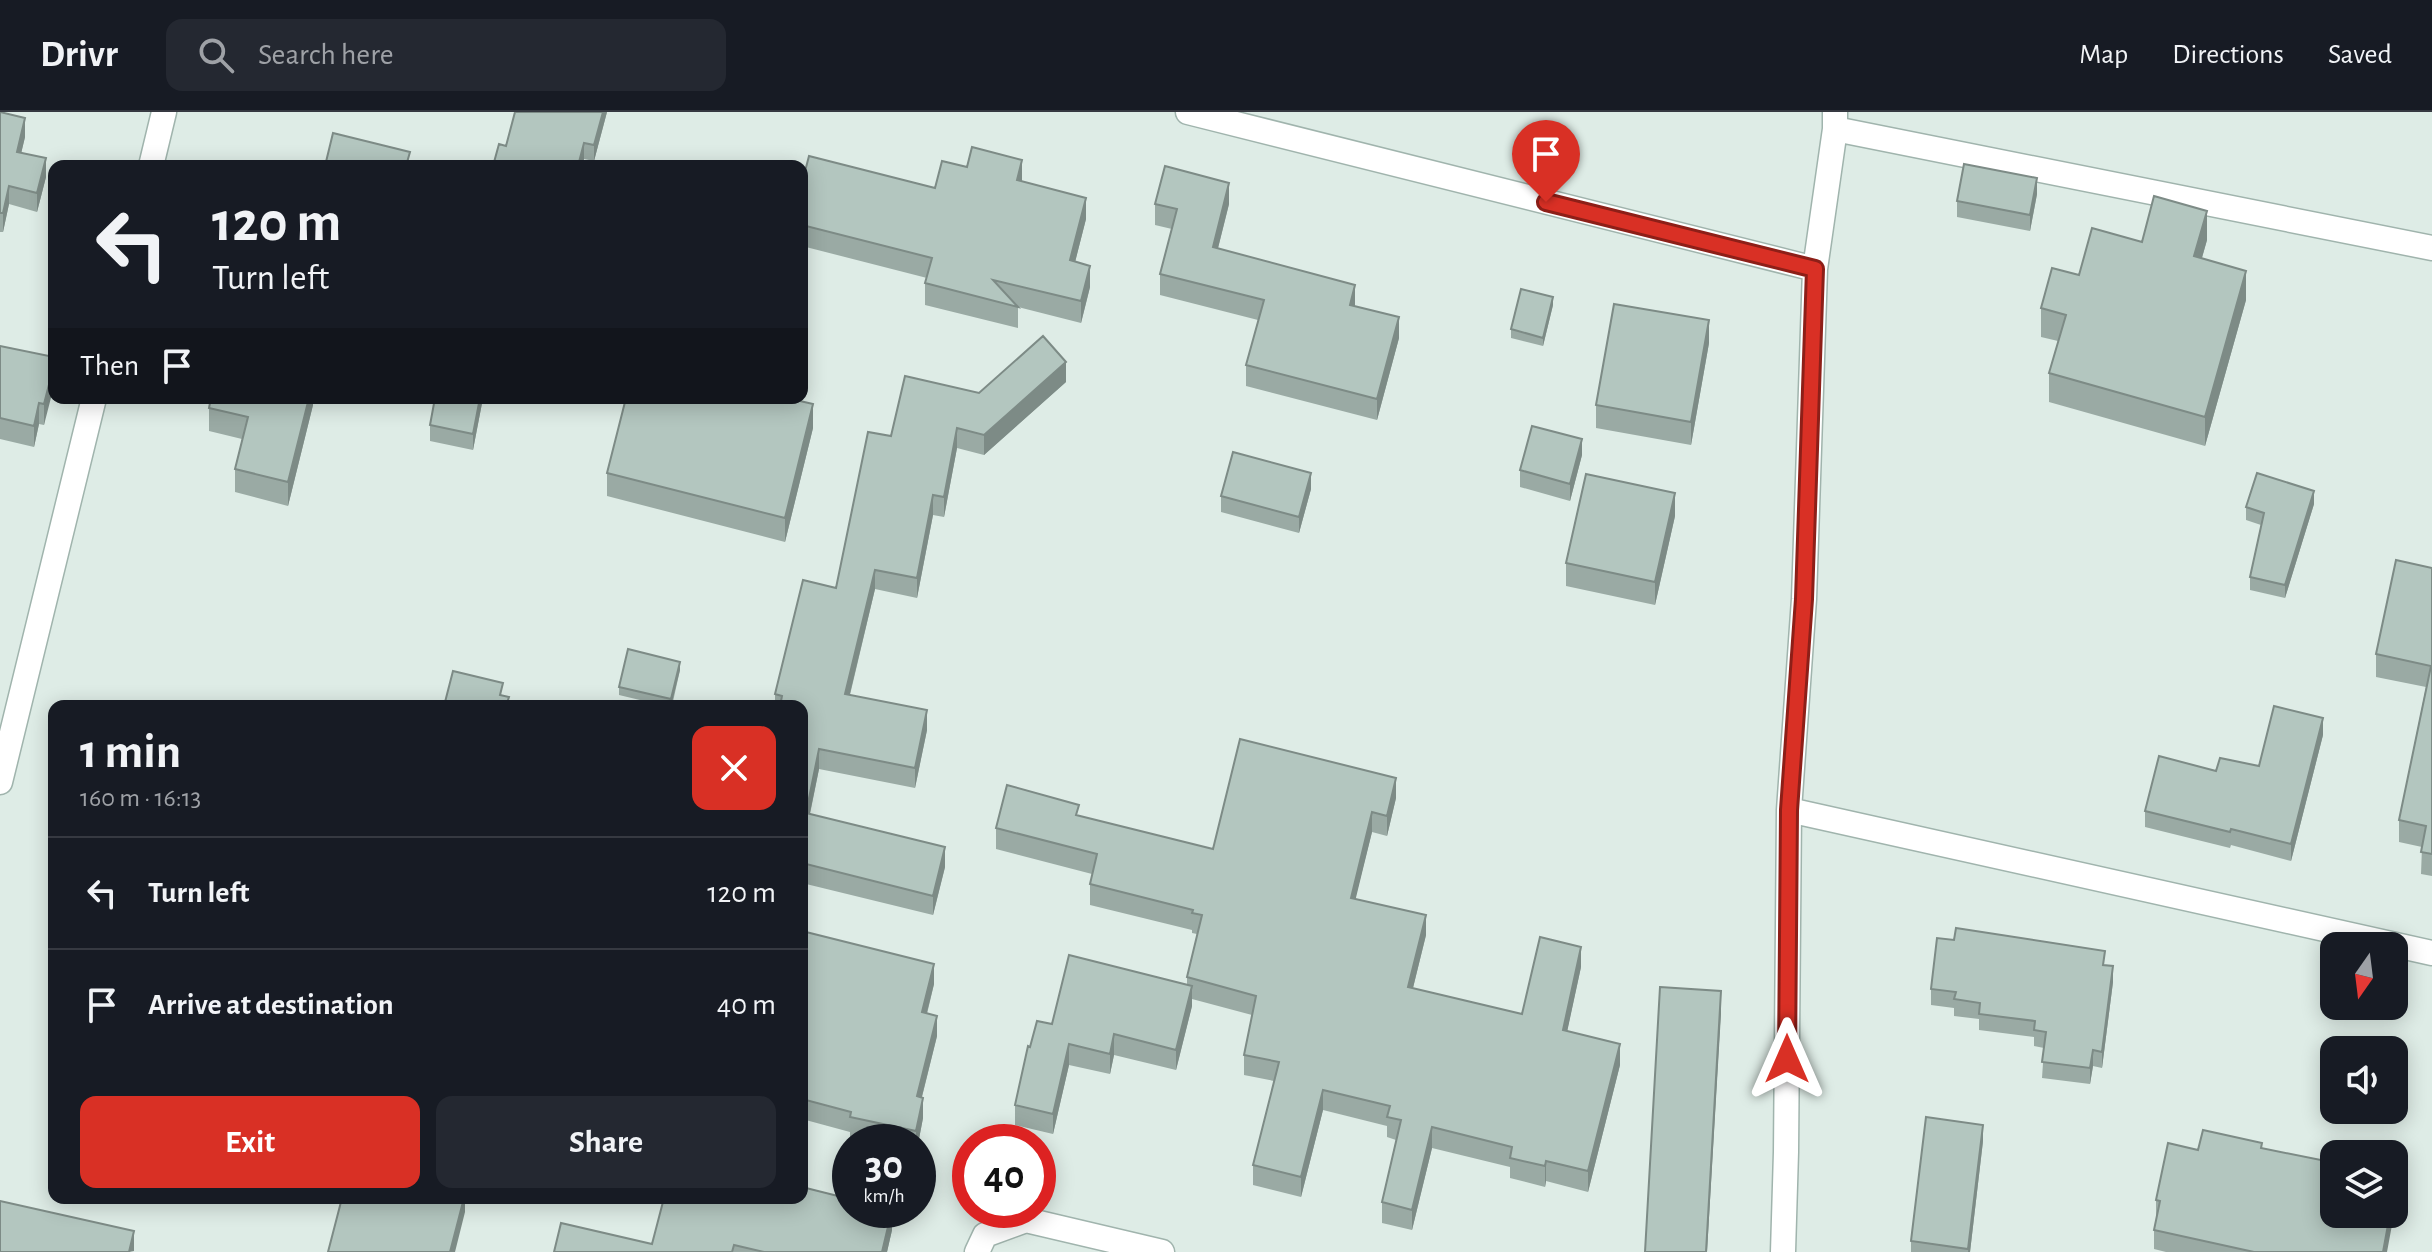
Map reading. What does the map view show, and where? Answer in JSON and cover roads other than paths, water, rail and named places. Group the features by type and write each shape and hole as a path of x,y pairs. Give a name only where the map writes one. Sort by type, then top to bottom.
{"street":[{"path":"152,160 164,112"},
{"path":"1188,112 1815,269"},
{"path":"1783,1252 1789,810 1804,599 1815,269 1835,120 2432,248"},
{"path":"1,778 93,404"},
{"path":"1789,810 2432,953"},
{"path":"977,1252 985,1235 1026,1220 1162,1252"}]}
